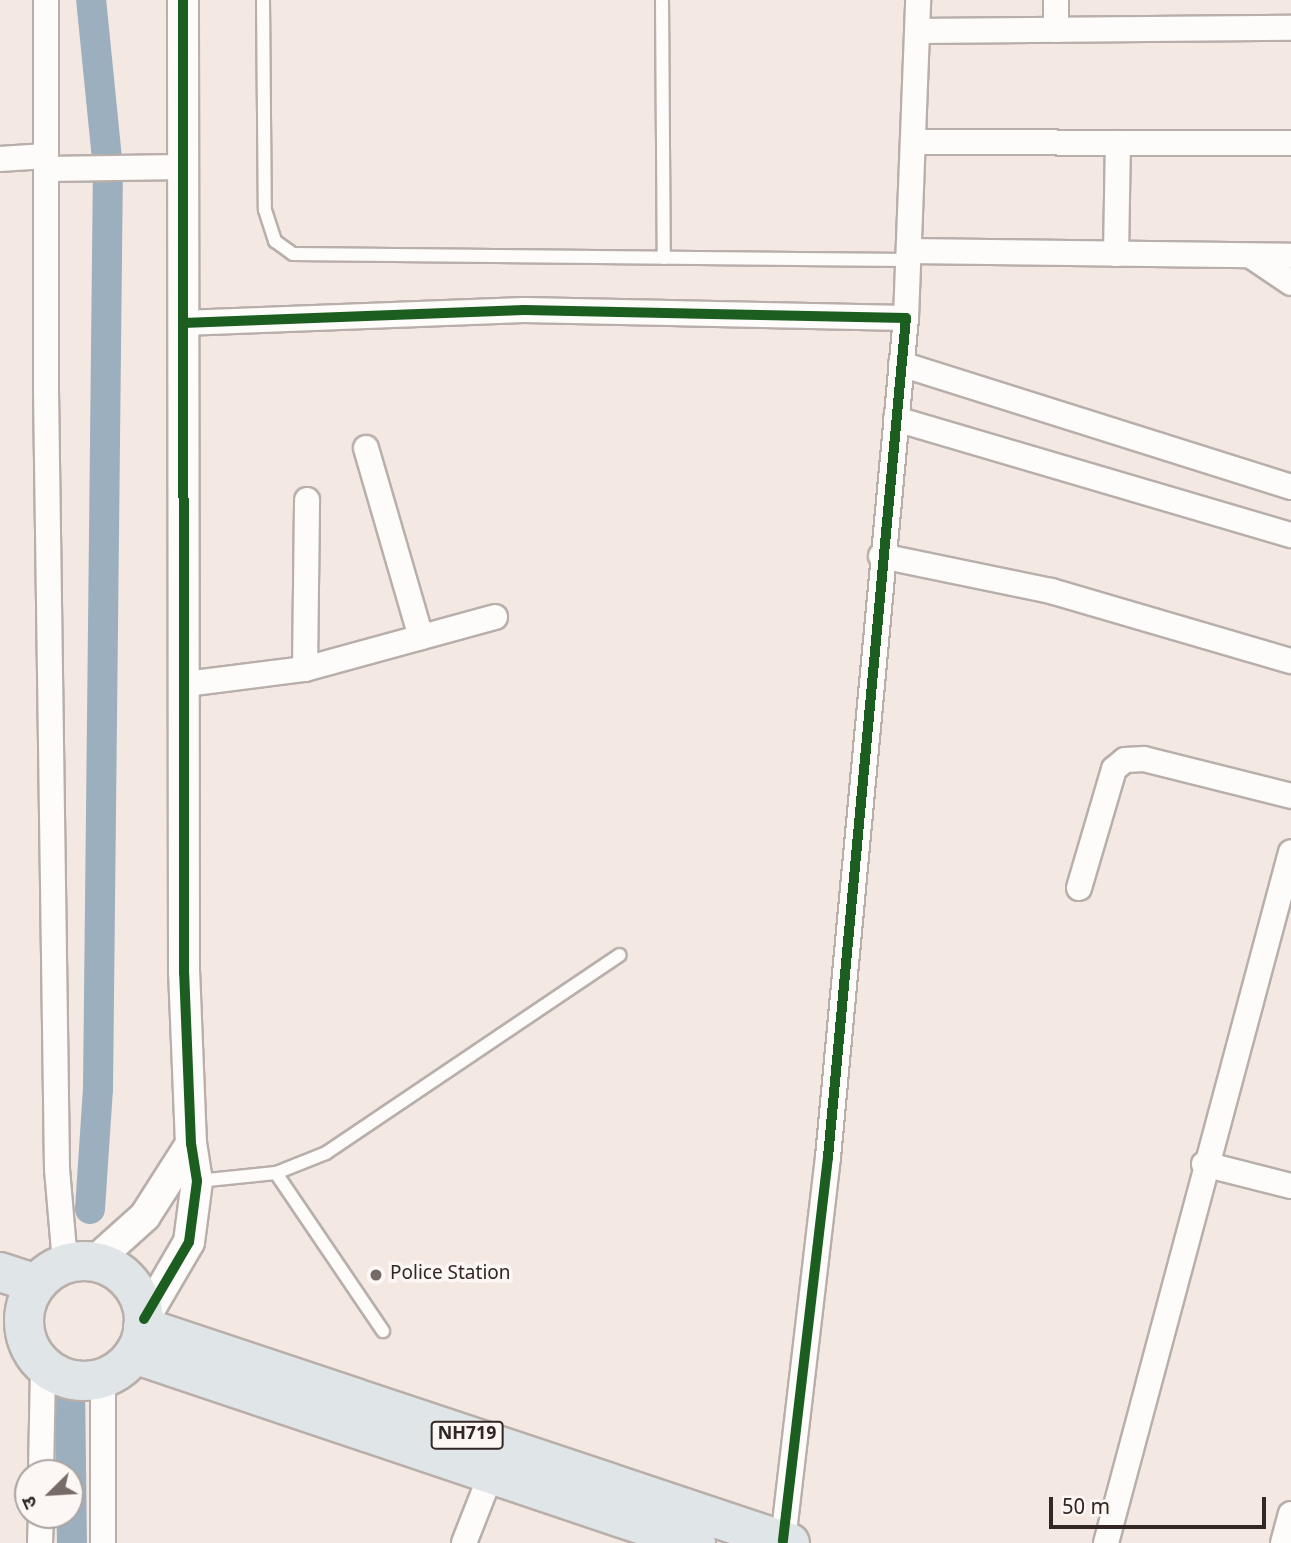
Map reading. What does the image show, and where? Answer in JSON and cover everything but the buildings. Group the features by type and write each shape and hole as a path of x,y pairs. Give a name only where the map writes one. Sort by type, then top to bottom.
{"highway":[{"path":"0,1272 44,1287 123,1276 134,1288 140,1333 103,1378 71,1380 43,1366 29,1343 44,1287"},
{"name":"NH719","path":"140,1333 787,1542"},
{"name":"NH719","path":"140,1333 491,1474 696,1543"}],"street":[{"path":"44,1287 57,1169 46,0"},
{"path":"140,1333 189,1242 183,1181 191,1144 184,974 186,684 183,0"},
{"path":"787,1542 828,1157 881,556 906,318 918,0"},
{"path":"1056,0 1056,30"},
{"path":"917,31 1291,29"},
{"path":"913,142 1291,143"},
{"path":"1116,254 1118,143"},
{"path":"0,159 83,168 183,167"},
{"path":"909,256 1291,256"},
{"path":"1251,256 1291,283"},
{"path":"183,323 524,310 906,318"},
{"path":"901,364 1291,487"},
{"path":"895,419 1291,536"},
{"path":"366,448 422,637"},
{"path":"305,669 307,500"},
{"path":"881,556 1051,591 1291,661"},
{"path":"186,684 305,669 495,617"},
{"path":"1079,888 1114,769 1125,760 1144,759 1291,796"},
{"path":"1106,1543 1204,1164 1291,852"},
{"path":"1204,1164 1291,1186"},
{"path":"44,1287 139,1223 183,1181"},
{"path":"41,1459 43,1366"},
{"path":"103,1378 103,1543"},
{"path":"464,1543 491,1474"},
{"path":"1283,1543 1291,1514"}],"lane":[{"path":"262,0 265,210 275,241 284,249 307,256 909,256"},
{"path":"662,0 664,258"},
{"path":"183,1181 276,1173 326,1153 619,955"},
{"path":"276,1173 383,1331"}],"waterway":[{"path":"90,1209 98,1089 108,169 91,0"},
{"path":"70,1383 72,1543"}],"cycle path":[{"path":"144,1319 189,1242 197,1181 191,1144 184,973 183,0"},
{"path":"183,323 524,310 906,318 828,1157 783,1541"}],"place":[{"name":"Police Station","path":"376,1275"}]}
